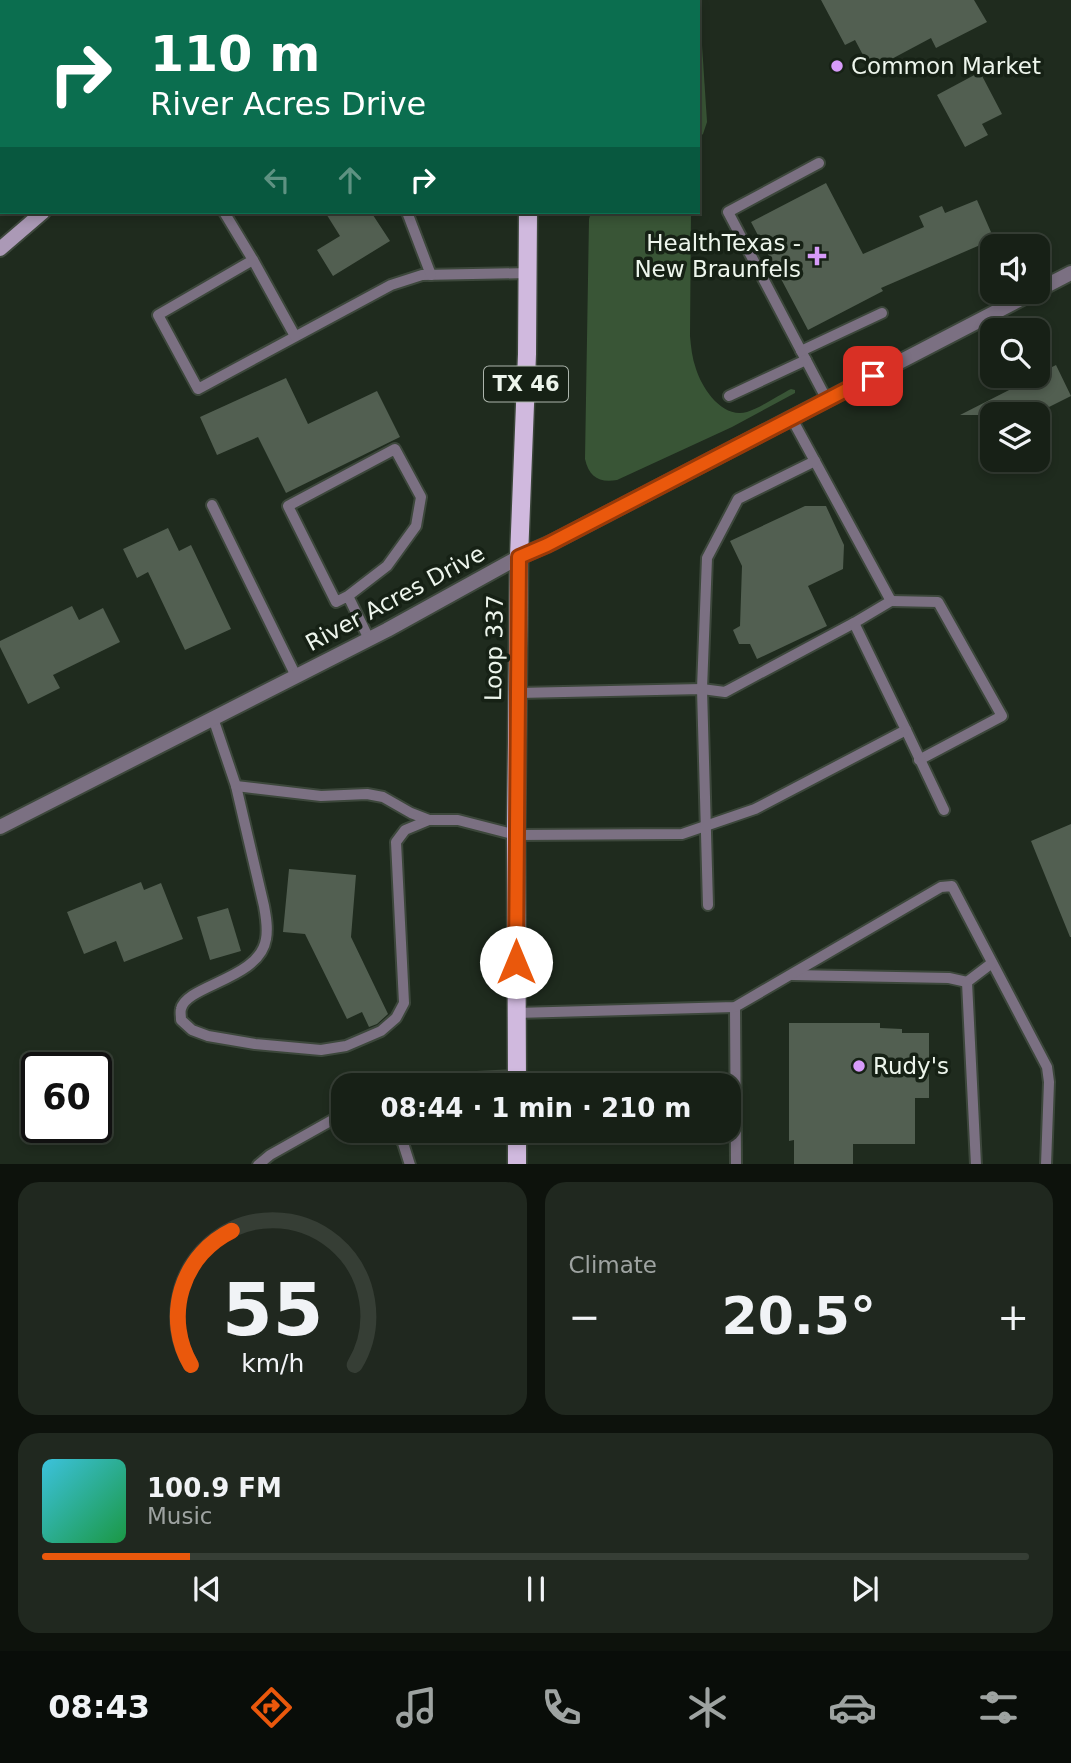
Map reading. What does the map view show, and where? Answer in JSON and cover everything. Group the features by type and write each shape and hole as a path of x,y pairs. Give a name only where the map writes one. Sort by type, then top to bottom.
{"main road":[{"path":"0,249 41,214"},
{"name":"Loop 337","path":"517,1073 519,557 527,354 528,214"},
{"path":"517,1143 517,1164"}],"street":[{"name":"River Acres Drive","path":"1050,284 1071,273"},
{"name":"River Acres Drive","path":"0,827 369,639 519,557 547,545 1011,304"}],"lane":[{"path":"819,163 728,212 827,400"},
{"path":"225,214 295,336"},
{"path":"408,214 431,275"},
{"path":"253,260 158,315 198,388 391,285 422,275 528,273"},
{"path":"729,396 882,313"},
{"path":"792,419 891,601"},
{"path":"395,449 421,497 416,526 387,566 348,596 336,602 288,506 395,449"},
{"path":"708,905 702,689 707,558 738,499 815,461"},
{"path":"212,505 296,676"},
{"path":"348,596 369,639"},
{"path":"518,692 702,689 725,692 891,601 938,602 1002,716 919,760"},
{"path":"854,623 944,810"},
{"path":"213,718 236,786 264,906 266,941 258,958 235,974 188,998 181,1007 181,1020 192,1030 208,1036 256,1044 321,1050 346,1046 382,1031 396,1018 404,1003 396,842 405,830 429,820"},
{"path":"236,786 321,796 367,794 383,797 429,820 458,820 516,835 682,834 755,809 906,730"},
{"path":"516,1013 735,1007 941,887 953,887 1047,1067 1049,1082 1046,1164"},
{"path":"967,982 992,962"},
{"path":"789,975 949,978 967,982"},
{"path":"967,982 976,1164"},
{"path":"735,1007 736,1164"},
{"path":"258,1164 331,1121"},
{"path":"402,1143 410,1164"}],"green space":[{"path":"700,44 707,122 700,136"},
{"path":"590,214 691,214 690,336 694,361 703,385 721,406 738,413 752,410 791,389 795,390 795,393 732,427 617,480 605,481 592,474 585,459"}],"building":[{"path":"821,0 974,0 987,22 936,48 931,38 871,70 855,40 845,45"},
{"path":"980,72 1002,114 982,124 988,135 965,147 937,95"},
{"name":"HealthTexas - New Braunfels","path":"826,183 863,254 924,227 919,216 942,206 945,213 977,200 992,234 980,234 980,245 881,288 883,291 808,330 751,222"},
{"path":"326,214 372,214 390,241 333,276 317,250 340,236"},
{"path":"1056,365 1071,396 1050,406 1050,402 986,402 1013,388 1050,388 1050,368"},
{"path":"286,378 308,424 377,391 400,437 286,493 258,437 217,455 200,417"},
{"path":"980,405 980,415 960,415"},
{"path":"805,506 826,506 844,545 843,569 808,586 827,626 757,659 750,644 739,644 733,630 740,626 742,566 730,541"},
{"path":"168,528 179,551 191,545 231,629 185,650 148,572 137,578 123,549"},
{"path":"72,606 79,620 103,608 120,642 53,675 60,688 28,704 0,647 0,641"},
{"path":"1071,824 1071,937 1070,937 1031,841"},
{"path":"289,869 356,875 351,937 388,1014 377,1024 369,1027 362,1012 347,1019 305,934 283,932"},
{"path":"141,882 144,890 161,883 183,939 124,962 116,941 84,954 67,912"},
{"path":"228,908 241,951 210,960 197,917"},
{"name":"Rudy's","path":"789,1023 880,1023 880,1028 902,1029 902,1033 929,1033 929,1098 915,1098 915,1144 853,1144 853,1164 794,1164 794,1140 789,1141"}],"place":[{"name":"Common Market","path":"837,66"},
{"name":"HealthTexas - New Braunfels","path":"817,256"},
{"name":"Rudy's","path":"859,1066"}],"route":[{"path":"516,962 519,557 873,376"}]}
